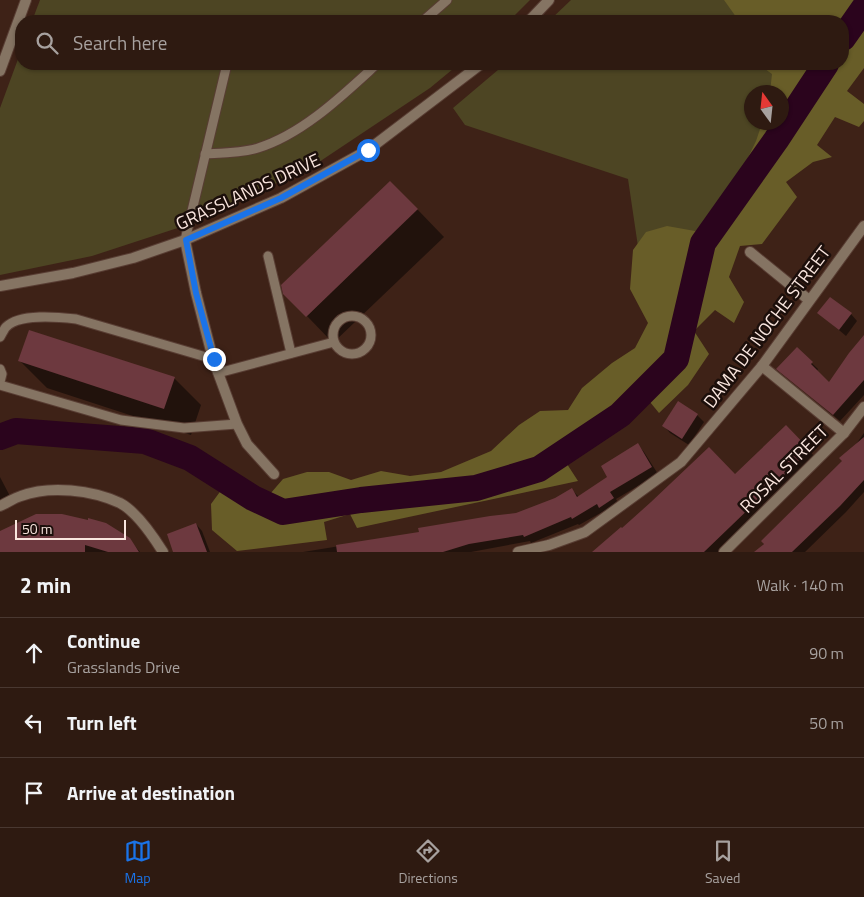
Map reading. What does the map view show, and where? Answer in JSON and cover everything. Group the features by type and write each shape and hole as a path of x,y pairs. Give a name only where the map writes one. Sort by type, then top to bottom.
{"street":[{"path":"21,15 26,0"},
{"path":"535,15 549,0"},
{"path":"0,71 15,30"},
{"name":"GRASSLANDS DRIVE","path":"0,286 73,273 133,258 186,240 281,198 368,150 473,70"},
{"name":"DAMA DE NOCHE STREET","path":"518,552 549,545 585,532 681,462 762,366 864,226"},
{"path":"186,240 196,293 214,359 237,424 247,444 274,474"},
{"path":"750,252 809,300"},
{"path":"762,366 844,433"},
{"name":"ROSAL STREET","path":"724,552 844,433 864,407"},
{"path":"0,506 22,495 55,489 87,493 121,504 147,527 163,552"}],"lane":[{"path":"430,15 446,0"},
{"path":"186,240 226,70"},
{"path":"205,154 256,149 273,143 310,121 370,70"},
{"path":"268,256 291,353"},
{"path":"0,337 7,326 22,319 60,317 76,319 214,359"},
{"path":"345,317 363,318 370,328 371,340 359,353 347,354 334,342 334,330 340,320 345,317"},
{"path":"218,373 334,342"},
{"path":"0,369 2,374 0,384 121,420 184,428 237,424"}],"shaded area":[{"path":"40,0 530,0 515,15 34,15"},
{"path":"571,0 864,0 849,15 555,15"},
{"path":"724,0 864,0 864,68 847,91 864,104 864,121 859,127 835,117 817,145 832,157 813,162 786,182 797,197 762,244 740,246 729,277 744,302 734,323 715,310 694,331 709,354 688,385 659,413 650,402 625,424 567,464 578,481 357,528 350,514 324,522 327,540 237,551 212,530 211,504 222,489 270,494 283,479 307,472 329,472 351,480 381,471 410,476 441,472 491,451 519,425 540,411 568,410 582,388 612,363 635,348 648,323 630,289 633,250 646,232 667,226 695,231 715,226 760,130 789,130 789,85 771,85 772,74 766,70 849,70 849,15 735,15"},
{"path":"15,67 15,70 452,70 430,88 316,164 196,222 92,256 0,275 0,108"},
{"path":"498,70 823,70 789,119 789,85 744,85 744,130 781,130 703,243 645,294 628,179 465,125 453,108"}],"building":[{"path":"390,181 418,209 306,317 283,294 281,285"},
{"path":"830,297 852,313 839,330 817,313"},
{"path":"29,330 175,377 164,409 18,361"},
{"path":"864,335 864,380 833,415 776,369 797,347 813,362 811,364 829,382"},
{"path":"678,401 698,414 682,439 662,426"},
{"path":"786,425 810,450 704,552 592,552 651,502 709,447 735,474"},
{"path":"864,437 864,480 840,506 792,552 754,552 764,544 761,541 842,461 839,458"},
{"path":"638,443 652,467 610,492 614,498 599,508 597,504 572,519 571,517 524,537 523,535 469,544 443,552 337,552 336,545 419,532 418,528 516,513 555,498 572,488 577,497 607,477 601,466"},
{"path":"36,514 62,514 106,523 130,538 139,552 108,552 85,545 85,552 0,552 0,531"},
{"path":"196,523 207,552 173,552 167,534"}],"waterway":[{"path":"849,29 864,8"},
{"path":"0,437 16,431 145,441 190,458 253,498 283,512 361,500 476,488 539,469 620,415 676,359 703,243 776,140 822,70"}],"route":[{"path":"214,359 196,293 186,240 281,198 368,150"}]}
